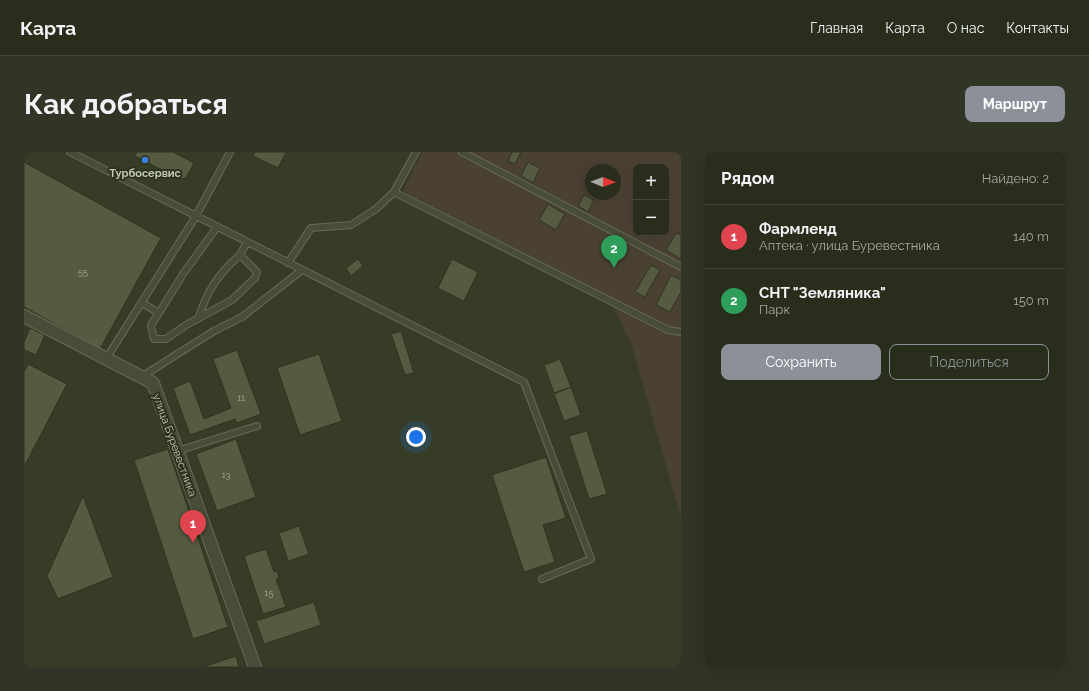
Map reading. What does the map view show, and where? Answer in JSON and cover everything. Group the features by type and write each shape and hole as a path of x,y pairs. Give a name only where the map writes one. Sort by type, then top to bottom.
{"street":[{"name":"улица Буревестника","path":"24,316 153,383 255,667"}],"lane":[{"path":"70,152 524,382 591,559 542,579"},
{"path":"106,359 196,216 230,152"},
{"path":"288,263 311,228 351,225 376,209 394,192 416,152"},
{"path":"462,152 681,267"},
{"path":"394,192 668,330 681,332"},
{"path":"217,227 210,240 183,274 151,325 154,338 166,339 232,300 255,278 257,272 240,255"},
{"path":"198,319 205,296 224,269 240,255 247,242"},
{"path":"141,376 214,331 242,317 302,270"},
{"path":"142,302 159,313"},
{"path":"177,451 257,426"}],"shaded area":[{"path":"422,152 681,152 681,517 632,346 611,302 403,191"}],"building":[{"path":"137,152 173,152 194,163 186,178 179,179 135,156"},
{"path":"255,152 286,152 278,168 253,156"},
{"path":"512,152 521,152 515,164 508,161"},
{"path":"24,162 161,238 100,349 24,307"},
{"path":"528,162 540,168 533,183 521,176"},
{"path":"584,195 585,200 594,200 588,212 578,206"},
{"path":"548,204 565,214 556,230 539,220"},
{"path":"676,233 681,235 681,259 666,250"},
{"path":"358,259 363,266 351,276 346,268"},
{"path":"452,259 478,272 464,301 438,288"},
{"path":"651,265 660,270 645,297 635,292"},
{"path":"671,275 681,280 681,292 670,312 656,305"},
{"path":"30,328 45,335 36,355 24,350 24,342"},
{"path":"401,331 414,373 405,375 391,334"},
{"path":"237,350 261,414 237,423 235,419 190,435 173,388 190,381 204,419 231,408 213,359"},
{"path":"319,354 342,421 300,435 277,368"},
{"path":"560,359 571,387 554,393 544,365"},
{"path":"28,364 67,384 24,467 24,372"},
{"path":"571,387 581,415 564,421 554,394"},
{"path":"587,431 607,494 589,499 569,436"},
{"path":"236,439 256,497 217,511 196,454"},
{"path":"168,449 228,627 193,639 134,460"},
{"path":"546,457 566,518 543,525 555,562 524,572 492,475"},
{"path":"83,496 113,577 58,599 47,576"},
{"path":"299,526 309,554 288,561 279,533"},
{"path":"266,549 274,572 277,571 279,578 276,579 286,607 263,614 244,556"},
{"path":"314,602 321,625 264,644 256,621"},
{"path":"236,656 239,667 203,667"}],"place":[{"name":"Турбосервис","path":"145,160"},
{"name":"СНТ \"Земляника\"","path":"614,268"},
{"name":"Фармленд","path":"193,543"}]}
